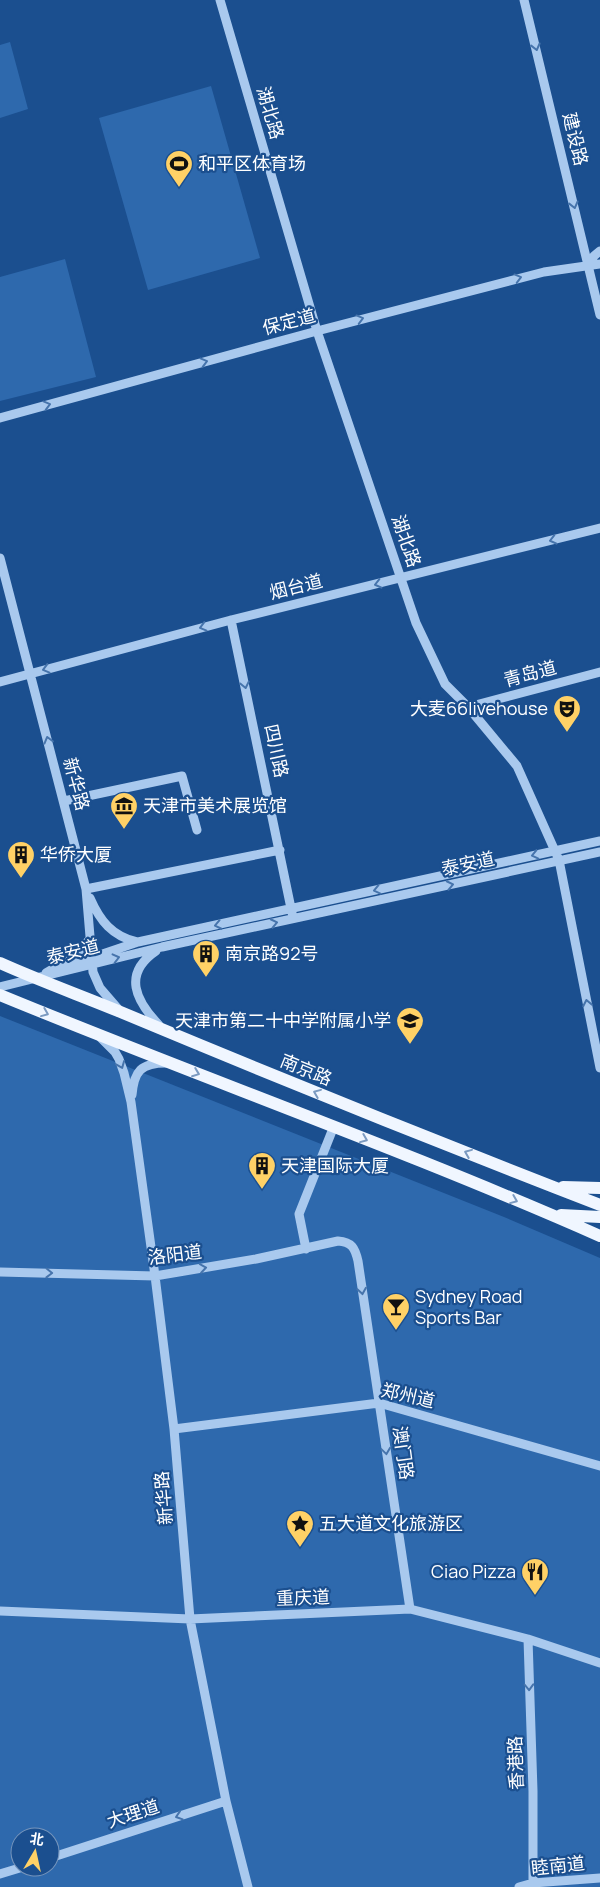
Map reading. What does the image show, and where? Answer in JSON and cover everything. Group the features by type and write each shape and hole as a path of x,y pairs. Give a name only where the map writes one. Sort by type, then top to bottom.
{"main road":[{"name":"南京路","path":"0,963 35,979 122,1012 164,1031 600,1205"},
{"path":"0,995 334,1126 541,1211 571,1220 600,1236"},
{"path":"546,1184 600,1190"},
{"path":"571,1220 580,1198 600,1190"},
{"path":"571,1220 600,1217"}],"street":[{"name":"湖北路","path":"220,0 317,331 416,623 445,684 468,707 517,766 559,860 596,1024 600,1068"},
{"name":"建设路","path":"524,0 600,315"},
{"path":"589,266 600,250"},
{"name":"保定道","path":"0,418 317,331 544,272 600,264"},
{"name":"烟台道","path":"0,682 231,620 600,528"},
{"name":"新华路","path":"0,558 86,889 91,961 95,978 100,988 122,1012"},
{"name":"四川路","path":"231,620 293,919"},
{"name":"青岛道","path":"468,707 600,672"},
{"path":"64,801 182,776 197,830"},
{"name":"泰安道","path":"0,987 35,979 91,961 138,942 600,841"},
{"path":"138,942 125,939 108,928 95,909 86,889 280,850"},
{"name":"泰安道","path":"91,961 600,852"},
{"path":"35,979 80,953 89,940"},
{"path":"162,947 140,964 135,981 138,997 143,1006 164,1031"},
{"name":"新华路","path":"97,1034 110,1045 119,1059 131,1102 174,1429 190,1619 226,1801 248,1887"},
{"name":"新华路","path":"131,1102 133,1085 139,1070 151,1064 167,1062"},
{"path":"306,1248 299,1214 334,1126"},
{"name":"洛阳道","path":"0,1272 155,1276 256,1259 338,1241 351,1244"},
{"name":"澳门路","path":"351,1244 355,1248 358,1261 410,1609"},
{"name":"郑州道","path":"174,1429 379,1403 600,1466"},
{"name":"重庆道","path":"0,1611 190,1619 410,1609 528,1638 600,1663"},
{"name":"香港路","path":"528,1638 533,1791 533,1885"},
{"name":"大理道","path":"60,1855 226,1801"},
{"name":"睦南道","path":"519,1887 600,1878"}],"shaded area":[{"path":"10,42 28,109 0,118 0,45"},
{"name":"和平区体育场","path":"211,86 260,258 148,290 99,118"},
{"path":"65,259 96,377 0,401 0,277"},
{"name":"五大道文化旅游区","path":"0,1016 504,1217 600,1258 600,1887 0,1887"}],"place":[{"name":"和平区体育场","path":"179,188"},
{"name":"大麦66livehouse","path":"567,733"},
{"name":"天津市美术展览馆","path":"124,830"},
{"name":"华侨大厦","path":"21,879"},
{"name":"南京路92号","path":"206,978"},
{"name":"天津市第二十中学附属小学","path":"410,1045"},
{"name":"天津国际大厦","path":"262,1190"},
{"name":"Sydney Road Sports Bar","path":"396,1331"},
{"name":"五大道文化旅游区","path":"300,1548"},
{"name":"Ciao Pizza","path":"535,1596"}]}
